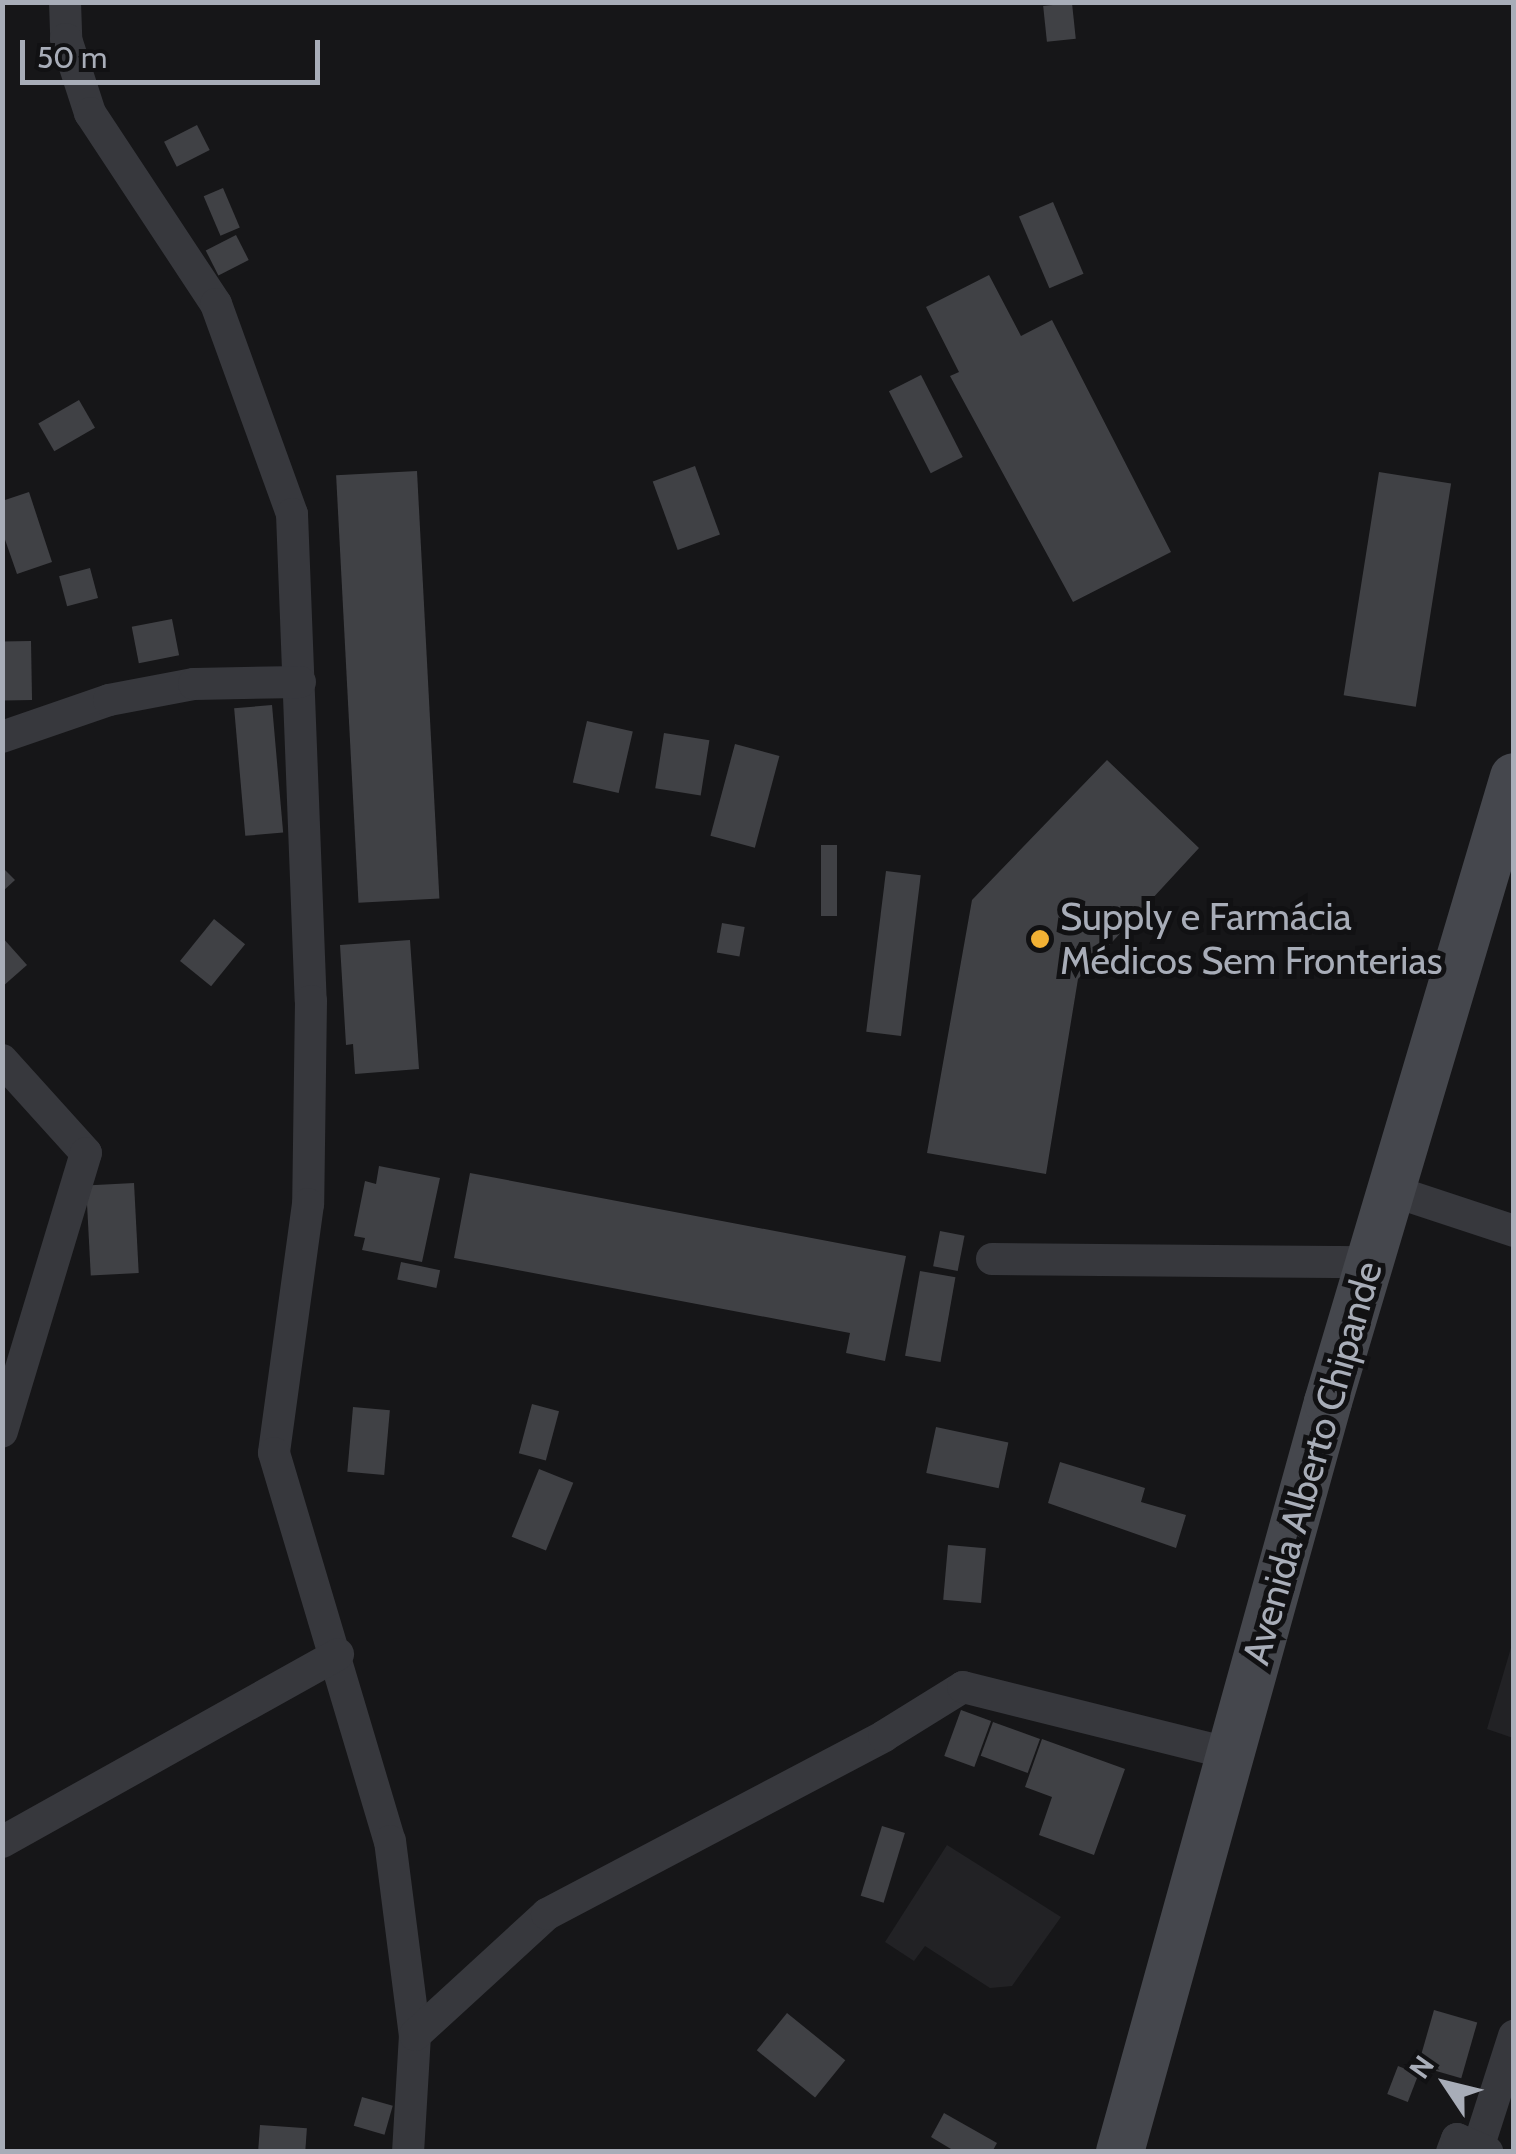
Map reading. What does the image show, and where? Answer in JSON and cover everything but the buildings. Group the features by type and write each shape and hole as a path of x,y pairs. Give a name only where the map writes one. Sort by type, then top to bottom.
{"main road":[{"name":"Avenida Alberto Chipande","path":"1120,2152 1368,1262 1514,777"}],"street":[{"path":"66,2 66,40 90,113 216,304 292,514 311,1000 308,1204 274,1453 338,1654 390,1840 415,2035 408,2152"},
{"path":"2,737 109,700 194,684 300,682"},
{"path":"2,1060 86,1153 2,1432"},
{"path":"1390,1190 1514,1232"},
{"path":"992,1259 1368,1262"},
{"path":"2,1842 338,1654"},
{"path":"415,2035 547,1914 884,1736 963,1687 1231,1754"},
{"path":"1472,2150 1514,2036"}],"shaded area":[{"path":"1513,1641 1513,1738 1487,1729"},
{"path":"947,1845 1061,1917 1012,1986 990,1988 925,1946 914,1961 885,1942"}],"place":[{"name":"Supply e Farmácia Médicos Sem Fronterias","path":"1040,939"}]}
